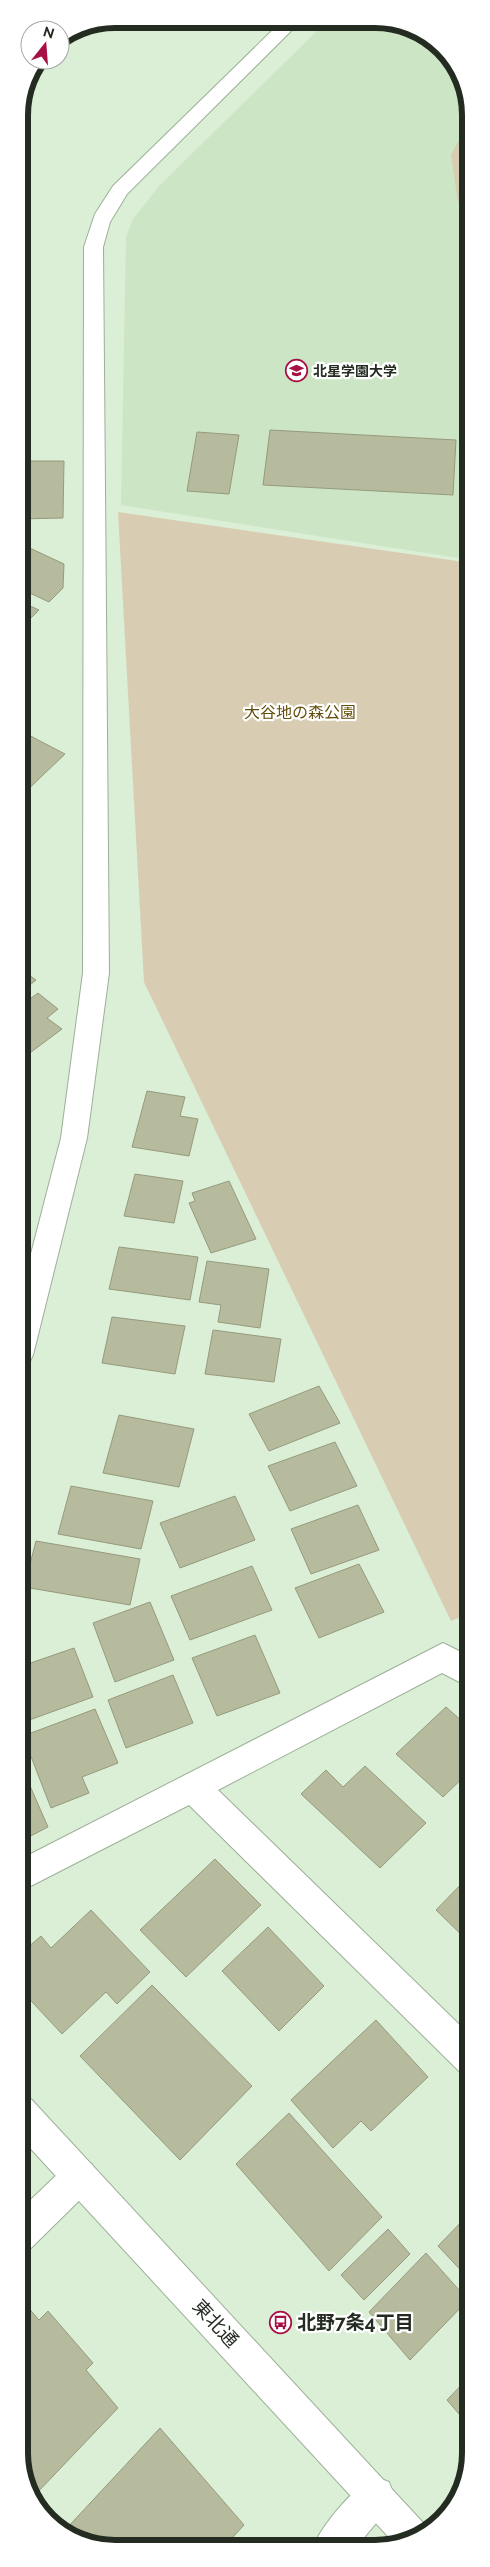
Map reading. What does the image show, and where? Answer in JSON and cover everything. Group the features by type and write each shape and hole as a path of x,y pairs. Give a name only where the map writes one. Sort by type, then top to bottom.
{"street":[{"path":"28,1319 74,1138 96,973 92,267 95,236 102,215 120,190 285,28"},
{"path":"28,1872 442,1657 462,1669"},
{"path":"193,1787 462,2051"},
{"name":"東北通","path":"28,2120 410,2533"},
{"path":"28,2228 80,2176"},
{"path":"338,2540 376,2495"}],"shaded area":[{"name":"北星学園大学","path":"320,28 392,29 419,39 441,57 454,76 462,103 462,559 121,505 126,237 133,219 160,185"}],"green space":[{"path":"462,134 462,207 458,202 451,155"},
{"name":"大谷地の森公園","path":"118,512 462,562 462,1617 451,1621 144,982"}],"building":[{"path":"270,430 456,440 453,495 263,485"},
{"path":"197,432 239,435 229,494 187,491"},
{"path":"28,461 64,461 63,518 28,519"},
{"path":"28,547 64,564 63,588 49,602 28,592"},
{"path":"28,605 39,610 28,621"},
{"path":"28,735 65,754 28,789"},
{"path":"28,974 36,980 28,987"},
{"path":"38,993 58,1009 47,1018 62,1029 28,1054 28,1000"},
{"path":"147,1091 185,1097 180,1116 198,1119 189,1156 132,1147"},
{"path":"135,1174 183,1181 174,1223 124,1216"},
{"path":"229,1181 256,1239 211,1253 189,1203 195,1201 192,1193"},
{"path":"119,1247 198,1257 190,1300 109,1289"},
{"path":"207,1261 269,1269 260,1328 218,1322 221,1305 199,1302"},
{"path":"112,1317 185,1326 175,1374 102,1363"},
{"path":"213,1330 281,1339 274,1382 205,1374"},
{"path":"319,1386 340,1423 269,1451 249,1414"},
{"path":"119,1415 194,1429 179,1487 103,1473"},
{"path":"335,1442 357,1486 290,1511 268,1466"},
{"path":"71,1486 153,1501 141,1549 58,1534"},
{"path":"235,1496 255,1540 180,1568 160,1523"},
{"path":"358,1505 379,1550 311,1574 291,1529"},
{"path":"36,1541 140,1559 130,1605 28,1588 28,1572"},
{"path":"359,1564 384,1612 319,1638 295,1588"},
{"path":"252,1566 272,1610 190,1640 171,1596"},
{"path":"150,1602 174,1660 115,1682 93,1623"},
{"path":"255,1635 280,1693 217,1716 192,1658"},
{"path":"74,1648 93,1697 28,1720 28,1664"},
{"path":"173,1675 193,1723 126,1748 108,1700"},
{"path":"446,1707 462,1721 462,1779 443,1797 396,1754"},
{"path":"95,1709 118,1763 82,1777 89,1793 51,1808 28,1749 28,1734"},
{"path":"365,1766 426,1823 380,1868 301,1794 326,1770 343,1787"},
{"path":"28,1781 48,1827 28,1837"},
{"path":"215,1859 261,1905 186,1977 140,1930"},
{"path":"462,1883 462,1935 436,1910"},
{"path":"91,1910 150,1972 117,2004 106,1992 62,2034 28,1998 28,1947 41,1936 51,1948"},
{"path":"268,1927 324,1986 279,2031 222,1971"},
{"path":"152,1985 252,2086 180,2160 80,2056"},
{"path":"376,2020 428,2077 371,2131 361,2121 333,2148 291,2100"},
{"path":"289,2113 382,2217 329,2271 236,2164"},
{"path":"462,2221 462,2271 438,2246"},
{"path":"388,2229 410,2254 364,2300 341,2275"},
{"path":"426,2253 462,2293 462,2306 410,2360 369,2312"},
{"path":"28,2307 39,2320 48,2311 93,2363 86,2370 118,2408 37,2492 30,2475 28,2464"},
{"path":"462,2384 462,2418 447,2400"},
{"path":"160,2428 244,2525 230,2540 115,2540 87,2535 69,2526"}],"place":[{"name":"北星学園大学","path":"297,371"},
{"name":"北野7条4丁目","path":"281,2322"}]}
